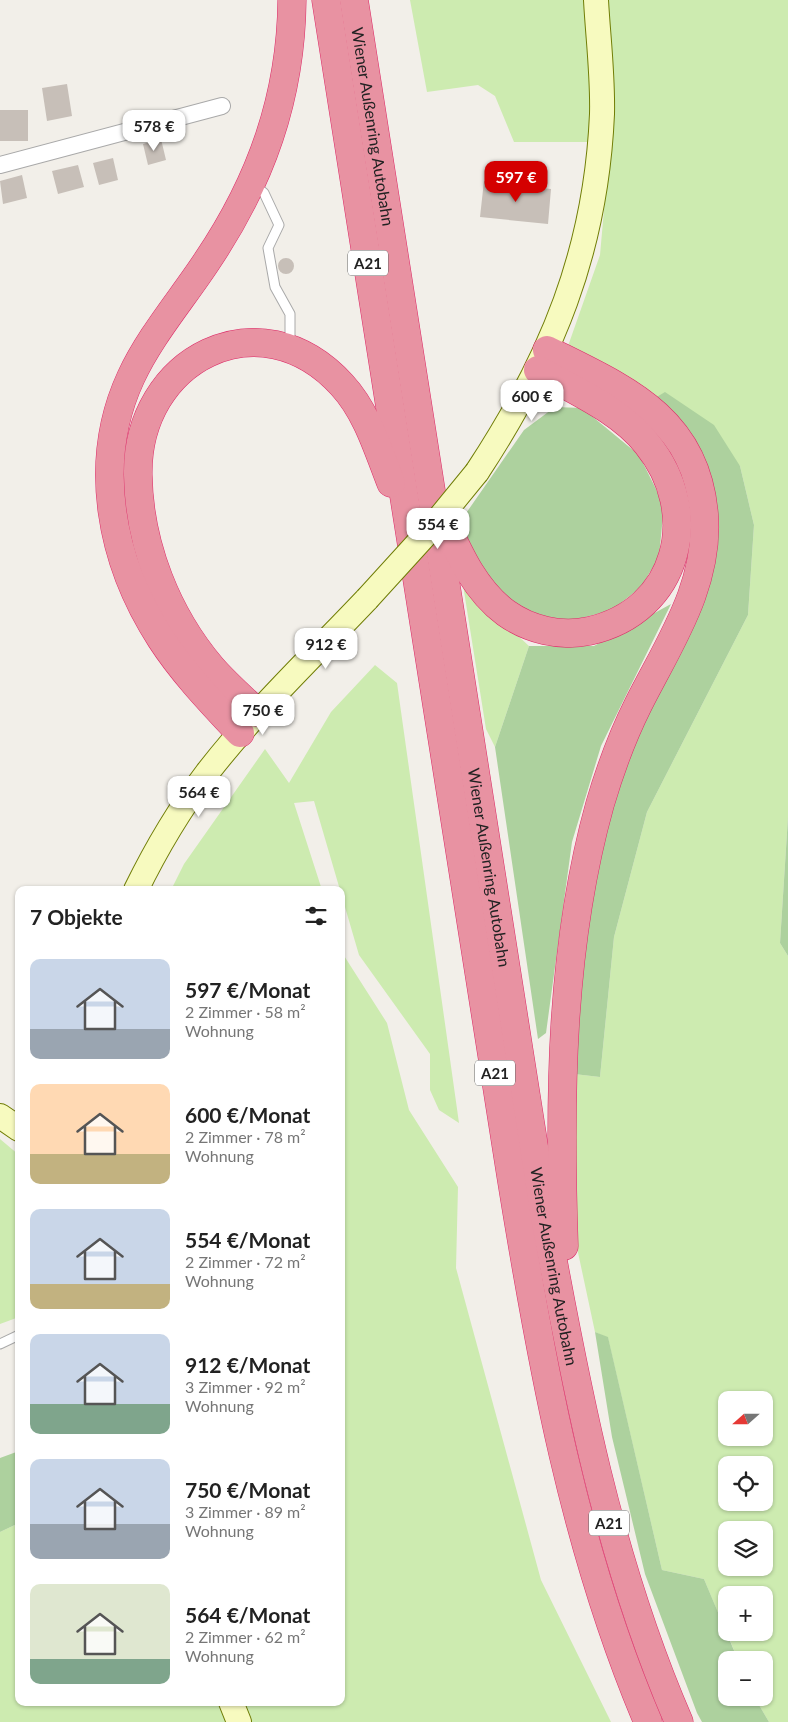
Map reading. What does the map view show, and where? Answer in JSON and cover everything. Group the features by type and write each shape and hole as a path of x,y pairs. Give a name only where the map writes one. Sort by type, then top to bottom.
{"highway":[{"path":"249,723 181,667 145,610 124,560 113,522 109,491 109,461 120,405 131,377 148,346 233,221 253,183 274,124 285,77 292,0"},
{"name":"Wiener Außenring Autobahn","path":"326,0 515,1203 539,1337 561,1448 588,1554 622,1658 648,1722"},
{"name":"Wiener Außenring Autobahn","path":"354,0 543,1207 568,1345 585,1429 616,1547 645,1633 679,1722"},
{"path":"249,723 191,641 176,616 151,556 140,502 138,474 140,448 154,404 178,372 194,359 230,345 263,343 290,349 309,356 344,386 358,407 371,433 408,526"},
{"path":"432,496 460,557 474,579 505,612 523,624 562,634 580,633 618,622 650,598 671,562 677,541 675,501 669,479 647,442 630,426 542,360"},
{"path":"542,360 628,391 661,419 687,454 700,492 704,514 701,563 694,590 682,620 637,707 608,777 590,846 577,911 563,1054 561,1110 568,1345"}],"main road":[{"path":"138,886 156,850 182,808 249,723 428,532 477,472 512,419 542,360 566,303 583,249 596,182 602,113 596,0"},
{"path":"0,1116 15,1126"},
{"path":"233,1706 239,1722"}],"street":[{"path":"0,165 222,106"}],"lane":[{"path":"253,183 264,193 279,225 268,248 275,287 290,314 290,349"},
{"path":"0,1344 15,1337"}],"green space":[{"path":"410,0 788,0 788,817 780,943 788,956 788,1722 769,1722 760,1706 773,1706 773,1651 734,1651 730,1641 773,1641 773,1586 718,1586 718,1613 704,1579 662,1570 608,1338 595,1332 573,1229 574,1074 600,1077 614,937 647,812 748,615 754,525 740,466 655,398 568,346 600,255 610,142 514,142 495,96 478,85 427,92"},
{"path":"665,392 714,425 740,466 754,525 748,615 647,812 614,937 600,1077 574,1074 572,1018 601,835 713,527 655,398"},
{"path":"555,407 582,408 639,455 664,505 659,557 641,587 612,610 570,621 532,614 500,593 474,558 462,519 524,430"},
{"path":"463,585 529,646 495,747 486,729"},
{"path":"671,604 601,746 572,842 546,1033 538,1039 495,747 529,646 594,646"},
{"path":"375,665 397,683 459,1123 439,1110 430,1090 430,1054 359,955 345,907 345,886 339,886 314,801 294,803 321,886 173,886 184,864 265,749 289,783 331,712"},
{"path":"788,817 788,956 780,943"},
{"path":"345,957 387,1023 409,1110 458,1187 456,1268 541,1580 611,1722 247,1722 241,1706 345,1706"},
{"path":"0,1139 15,1152 15,1318 0,1324"},
{"path":"595,1332 608,1337 662,1570 704,1579 718,1612 718,1641 730,1641 734,1651 718,1651 718,1706 760,1706 769,1722 702,1722 697,1713 645,1574 612,1437"},
{"path":"15,1452 15,1525 0,1532 0,1458"},
{"path":"15,1525 15,1706 221,1706 227,1722 0,1722 0,1532"}],"building":[{"path":"67,84 72,116 47,121 42,88"},
{"path":"0,110 28,110 28,141 0,141"},
{"path":"161,139 166,160 148,165 143,144"},
{"path":"113,158 118,180 99,185 93,163"},
{"path":"78,165 84,187 58,194 52,171"},
{"path":"22,175 27,198 3,204 0,181"},
{"path":"484,181 551,189 548,224 480,217"},
{"path":"283,258 289,258 294,263 292,272 283,274 278,269 278,263"}]}
